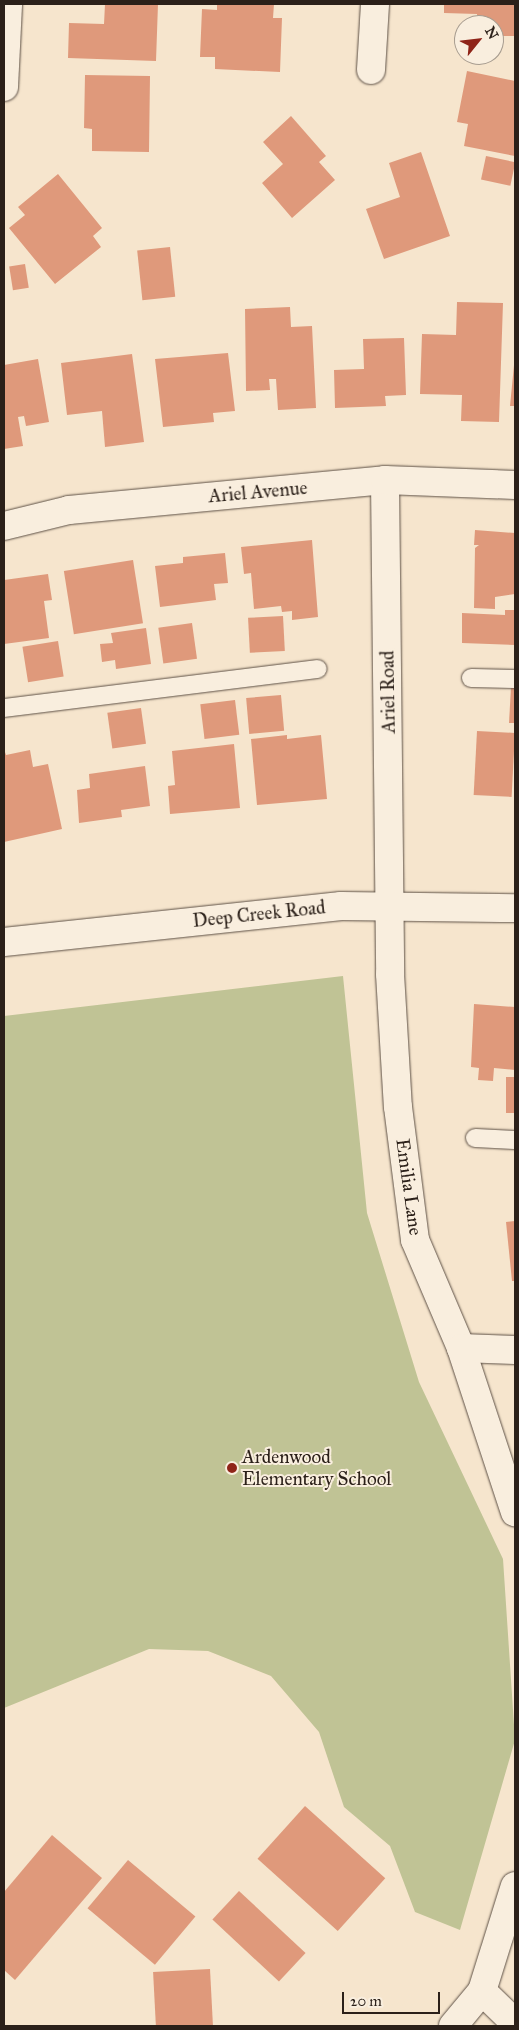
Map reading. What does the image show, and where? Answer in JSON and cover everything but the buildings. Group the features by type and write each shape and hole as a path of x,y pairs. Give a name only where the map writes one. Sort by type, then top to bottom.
{"street":[{"path":"4,88 8,4"},
{"path":"371,70 375,4"},
{"name":"Ariel Avenue","path":"4,526 69,510 385,480 515,485"},
{"name":"Ariel Road","path":"385,480 391,905"},
{"name":"Deep Creek Road","path":"4,942 341,906 391,905 515,908"},
{"name":"Emilia Lane","path":"391,905 390,974 398,1107 415,1240 461,1348 515,1512"},
{"path":"461,1348 515,1350"},
{"path":"452,2026 482,1990 515,1886"},
{"path":"482,1990 515,2023"}],"lane":[{"path":"4,708 318,669"},
{"path":"471,678 515,679"},
{"path":"475,1138 515,1140"}],"green space":[{"name":"Ardenwood Elementary School","path":"343,976 367,1213 419,1382 503,1559 515,1740 460,1930 415,1912 390,1846 344,1807 319,1732 271,1676 208,1651 149,1649 4,1708 4,1016"}],"place":[{"name":"Ardenwood Elementary School","path":"232,1468"}]}
